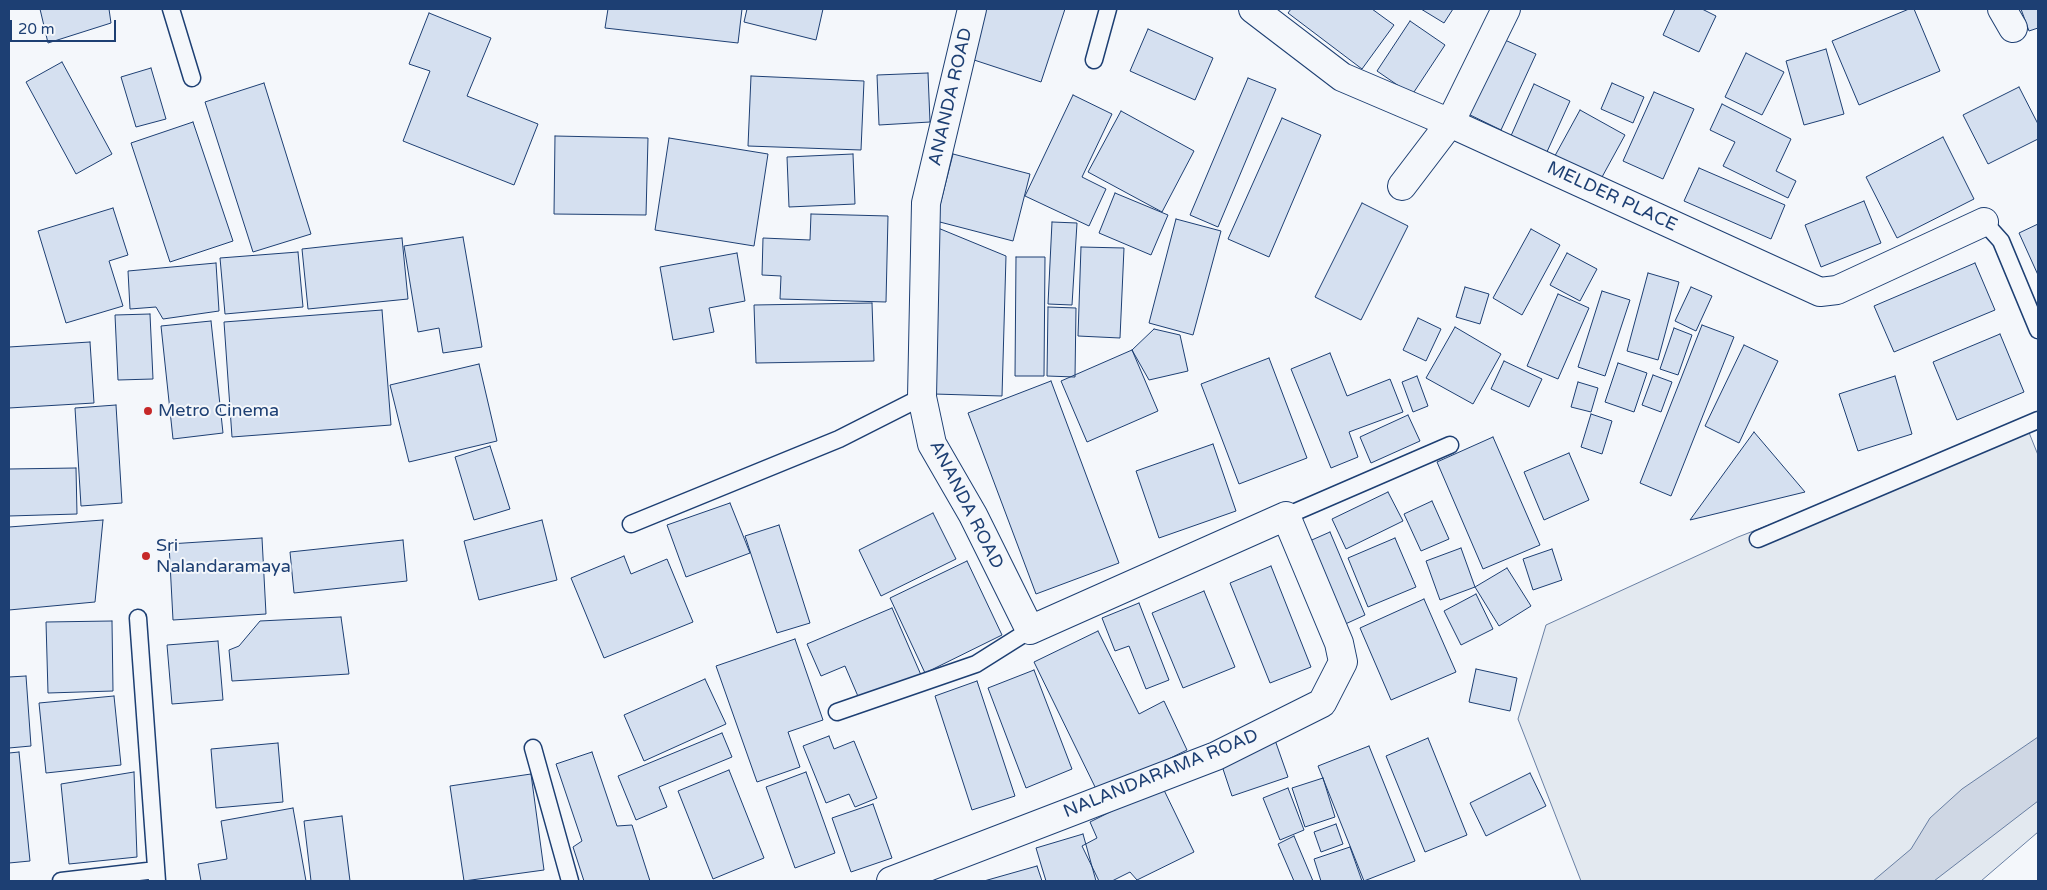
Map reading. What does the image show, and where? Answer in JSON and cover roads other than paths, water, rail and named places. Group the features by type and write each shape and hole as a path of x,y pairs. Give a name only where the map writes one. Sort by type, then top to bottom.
{"street":[{"name":"ANANDA ROAD","path":"972,9 926,202 922,398 932,444 973,514 1030,630"},
{"name":"MELDER PLACE","path":"1253,9 1342,77 1450,123 1820,292 1837,290 1984,222"},
{"path":"1402,186 1450,123 1506,9"},
{"path":"1030,630 1286,516"},
{"name":"NALANDARAMA ROAD","path":"891,881 1216,756 1322,703 1343,662 1339,643 1286,516"}],"lane":[{"path":"171,9 192,78"},
{"path":"1094,60 1108,9"},
{"path":"1984,222 2001,241 2038,330"},
{"path":"631,524 839,439 922,398"},
{"path":"1758,539 2038,420"},
{"path":"1286,516 1450,445"},
{"path":"61,881 157,875 138,618"},
{"path":"837,712 976,664 1030,630"},
{"path":"533,748 570,881"}],"place":[{"name":"Metro Cinema","path":"148,411"},
{"name":"Sri Nalandaramaya","path":"146,556"}]}
